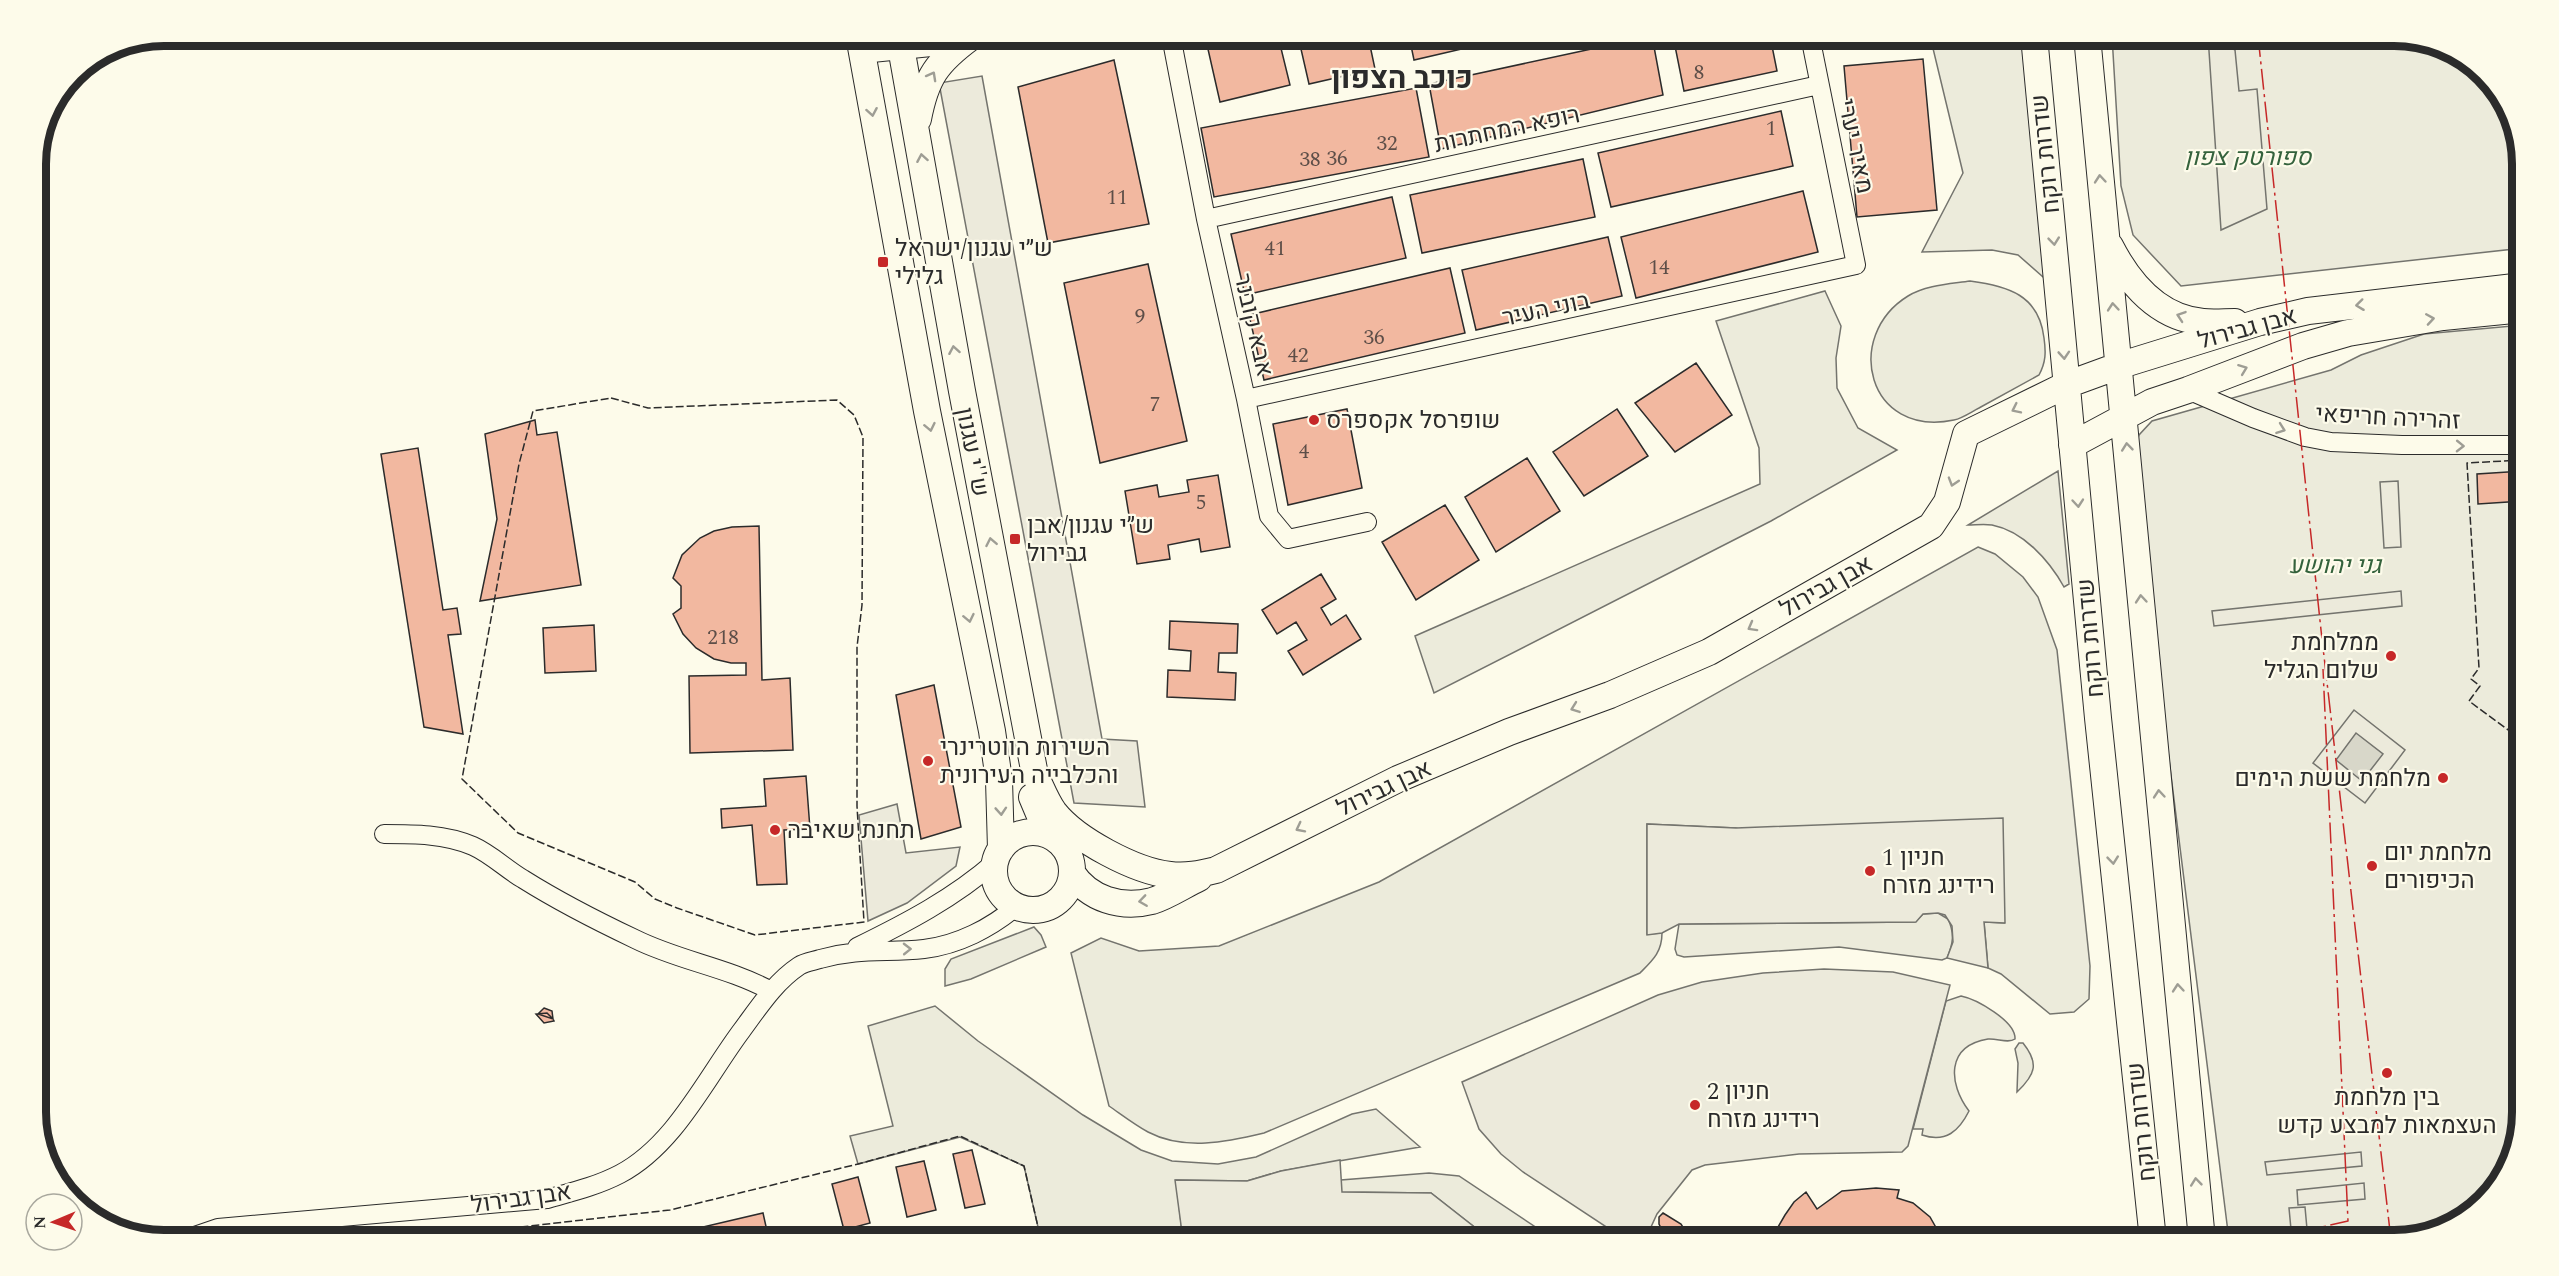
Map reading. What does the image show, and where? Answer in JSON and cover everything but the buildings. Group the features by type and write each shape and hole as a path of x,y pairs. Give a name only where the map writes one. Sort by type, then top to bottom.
{"main road":[{"name":"שדרות רוקח","path":"2035,46 2098,718 2152,1230"},
{"name":"שדרות רוקח","path":"2088,46 2201,1230"},
{"name":"ש''י עגנון","path":"861,47 927,411 992,731 1000,801 998,856"},
{"name":"ש''י עגנון","path":"901,47 962,392 1035,775 1053,811 1076,832 1095,844"},
{"path":"916,128 925,91 933,72 947,54 960,47"},
{"path":"2106,237 2119,263 2136,286 2163,309 2180,317 2202,322 2260,322"},
{"name":"אבן גבירול","path":"1095,844 1134,865 1154,872 1180,876 1216,870 1398,779 1509,732 1610,695 1709,652 1931,526 1947,502 1966,434 2066,385 2118,366 2260,322 2308,311 2512,287"},
{"name":"אבן גבירול","path":"2072,445 2151,402 2303,346 2348,333 2443,317 2512,310"},
{"path":"999,581 1028,780 1035,807 1048,835 1066,850 1071,861 1072,873 1065,893 1051,905 1040,909 1017,906 1010,902 998,888 995,880 998,856 1017,835 1027,832 1048,835"},
{"path":"1072,873 1086,891 1096,896 1109,901 1138,903 1153,900 1216,870"}],"street":[{"name":"מאיר יערי","path":"1812,46 1856,265"},
{"name":"אבא קובנר","path":"1173,47 1206,219 1269,516 1288,539 1367,522"},
{"name":"רופא המחתרות","path":"1206,219 1819,85"},
{"name":"בוני העיר","path":"1246,399 1856,265"},
{"name":"זהרירה חריפאי","path":"2188,390 2305,437 2402,446 2512,445"},
{"path":"384,834 438,837 474,847 523,879 635,939 668,954 747,978 771,990"},
{"path":"849,951 941,902 970,883 998,856"},
{"name":"אבן גבירול","path":"212,1230 547,1199 586,1189 622,1173 653,1150 679,1122 715,1066 771,990 801,964 849,951 924,949 946,945 972,936 1003,918 1017,906"}],"green space":[{"path":"1932,46 2026,46 2051,284 2018,255 1992,250 1922,252 1963,173"},
{"name":"ספורטק צפון","path":"2113,46 2394,46 2417,49 2460,66 2483,87 2500,112 2510,142 2512,157 2512,249 2181,286 2133,235 2121,186"},
{"path":"1970,281 2009,290 2028,302 2036,312 2041,323 2045,348 2044,361 2039,375 1954,420 1924,421 1901,414 1884,399 1874,380 1871,358 1876,335 1888,314 1908,296 1930,287"},
{"path":"1825,291 1841,326 1836,358 1837,388 1858,428 1897,450 1771,521 1434,693 1415,636 1760,484 1759,448 1716,321"},
{"name":"גני יהושע","path":"2512,326 2512,1111 2508,1142 2493,1177 2472,1200 2447,1217 2425,1225 2394,1230 2228,1230 2149,599 2134,449 2139,435 2152,421 2331,370 2361,355 2424,334"},
{"path":"2058,471 2069,584 2064,587 2043,557 2014,533 1992,525 1968,525"},
{"path":"1978,547 1995,554 2023,577 2038,597 2057,650 2090,966 2089,999 2074,1012 2050,1014 2001,974 1988,968 1984,922 2005,923 1736,828 1647,824 1647,934 1662,933 1662,940 1653,960 1640,973 1264,1133 1221,1142 1176,1141 1148,1132 1109,1106 1071,953 1101,938 1139,951 1219,946 1379,882"},
{"path":"1938,913 1948,919 1952,934 1949,953 1947,958 1942,960 1839,947 1684,957 1677,955 1675,949 1679,924 1915,922 1923,914"},
{"path":"1034,927 1041,935 1046,947 971,979 945,986 945,969 951,959"},
{"path":"1961,996 1976,1001 2002,1018 2014,1032 2015,1039 2009,1041 1988,1039 1964,1049 1958,1057 1955,1078 1957,1089 1969,1111 1951,1134 1938,1137 1922,1135 1923,1129 1913,1129 1946,1001"},
{"path":"935,1006 978,1041 1083,1115 1141,1150 1172,1161 1218,1164 1256,1157 1352,1114 1376,1109 1420,1147 1281,1171 1247,1181 1176,1180 1182,1230 1039,1230 1024,1166 960,1137 858,1164 850,1136 893,1126 868,1026"},
{"path":"2019,1043 2023,1043 2028,1050 2033,1068 2028,1080 2017,1092 2018,1063 2015,1049"},
{"path":"1429,1173 1459,1176 1540,1230 1478,1230 1431,1193 1341,1192 1341,1180"}],"shaded area":[{"path":"2209,46 2229,46 2235,50 2239,91 2257,89 2267,209 2221,230"},
{"path":"982,76 1102,739 1137,741 1145,807 1074,803 939,83"},
{"path":"2398,481 2401,547 2384,548 2380,482"},
{"path":"2401,591 2402,606 2214,626 2212,611"},
{"path":"2354,710 2405,750 2365,803 2313,763"},
{"path":"2356,733 2383,754 2362,781 2336,760"},
{"path":"897,804 906,853 960,847 956,866 907,903 868,921 859,815"},
{"name":"1 חניון רידינג מזרח","path":"2003,818 2005,923 1984,922 1988,968 1947,958 1953,942 1952,926 1945,915 1938,913 1923,914 1916,922 1679,924 1662,933 1647,935 1647,824 1736,828"},
{"name":"2 חניון רידינג מזרח","path":"1824,969 1893,972 1950,985 1908,1146 1902,1152 1799,1154 1705,1165 1692,1170 1657,1214 1650,1230 1611,1230 1523,1172 1501,1154 1479,1129 1462,1082 1658,995 1702,982 1763,973"},
{"path":"2361,1152 2362,1166 2267,1175 2265,1162"},
{"path":"1340,1160 1342,1192 1431,1193 1478,1230 1182,1230 1175,1180 1247,1181 1281,1171"},
{"path":"2364,1183 2365,1199 2298,1205 2297,1190"},
{"path":"2305,1207 2307,1230 2291,1230 2289,1208"}],"fence":[{"path":"611,398 648,408 837,400 854,415 863,437 862,605 857,647 857,806 864,922 755,935 677,908 655,899 635,882 518,833 462,779 519,464 533,411 611,398"},
{"path":"2512,461 2467,463 2479,668 2471,679 2480,686 2469,701 2512,733"},
{"path":"494,1230 670,1210 858,1164 960,1136 1024,1166 1039,1230"}],"power":[{"path":"2259,46 2321,630 2390,1230"},
{"path":"2309,1230 2348,1221 2323,669"}],"place":[{"name":"ש״י עגנון/ישראל גלילי","path":"883,262"},
{"name":"שופרסל אקספרס","path":"1314,420"},
{"name":"ש״י עגנון/אבן גבירול","path":"1015,539"},
{"name":"ממלחמת שלום הגליל","path":"2391,656"},
{"name":"השירות הווטרינרי והכלבייה העירונית","path":"928,761"},
{"name":"מלחמת ששת הימים","path":"2443,778"},
{"name":"תחנת שאיבה","path":"775,830"},
{"name":"מלחמת יום הכיפורים","path":"2372,866"},
{"name":"1 חניון רידינג מזרח","path":"1870,871"},
{"name":"בין מלחמת העצמאות למבצע קדש","path":"2387,1073"},
{"name":"2 חניון רידינג מזרח","path":"1695,1105"}],"district":[{"name":"כוכב הצפון","path":"1402,78"}]}
